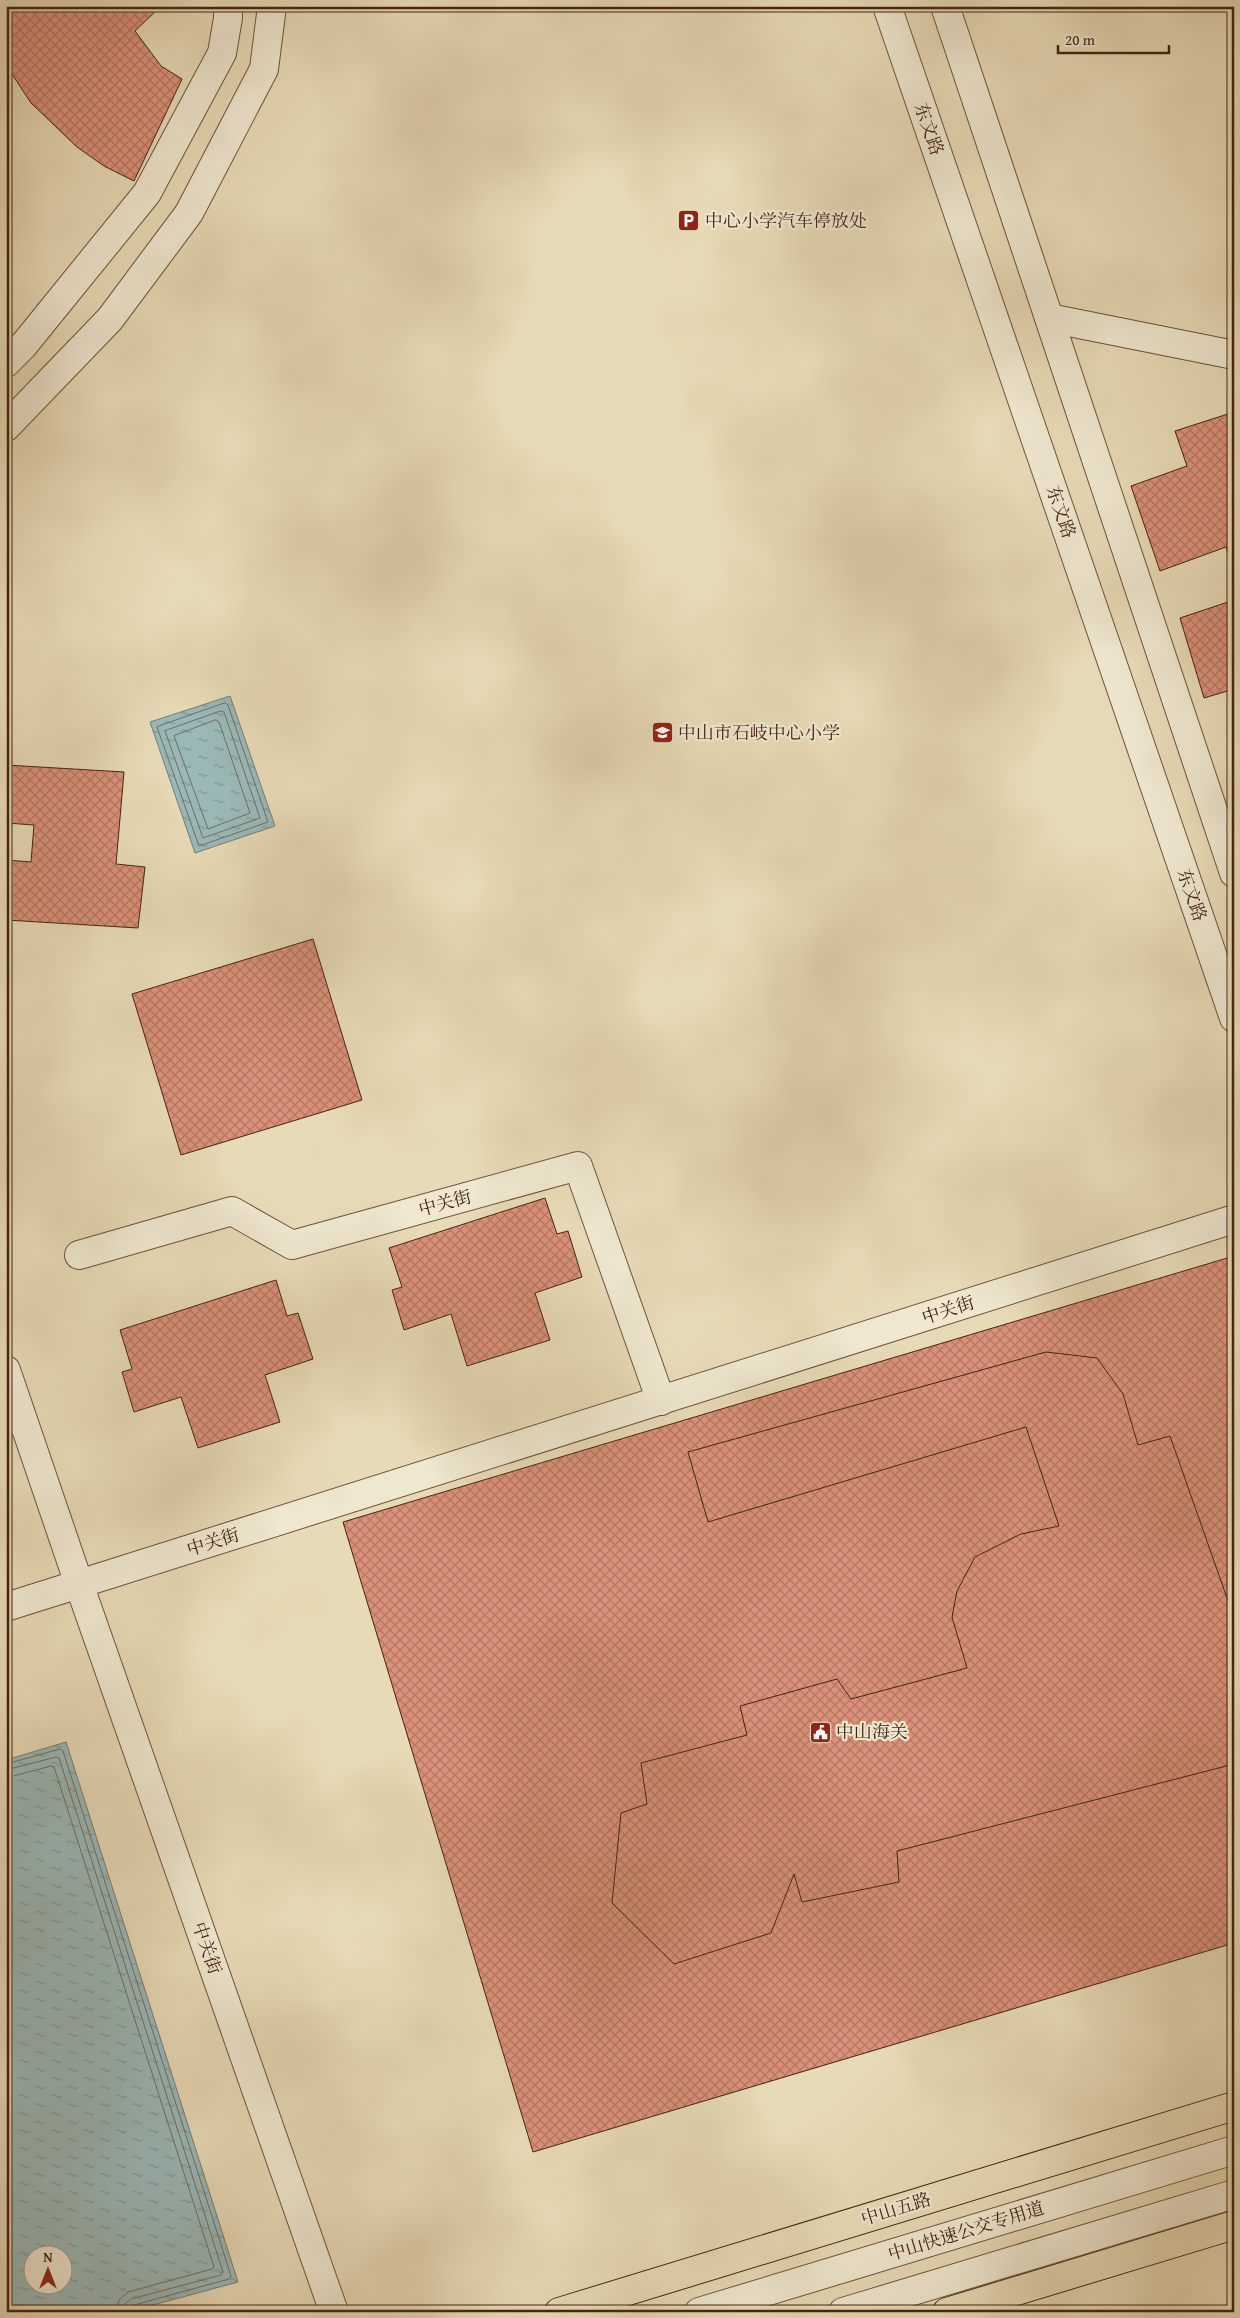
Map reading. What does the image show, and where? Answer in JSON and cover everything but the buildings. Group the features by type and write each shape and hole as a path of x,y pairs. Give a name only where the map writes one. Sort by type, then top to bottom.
{"main road":[{"name":"中山五路","path":"559,2312 1234,2106"},
{"path":"947,2312 1234,2225"}],"street":[{"path":"6,363 23,346 147,193 222,53 228,18 228,6"},
{"path":"6,427 110,318 190,213 264,70 272,6"},
{"name":"东文路","path":"887,6 1234,1018"},
{"path":"945,6 1234,873"},
{"path":"1049,318 1234,355"},
{"name":"中关街","path":"80,1254 232,1211 292,1245 578,1166 662,1401"},
{"name":"中关街","path":"6,1607 1234,1219"},
{"name":"中关街","path":"6,1370 334,2312"},
{"name":"中山快速公交专用道","path":"699,2312 1234,2150"},
{"path":"843,2312 1234,2194"}],"water":[{"path":"230,696 275,826 195,853 150,722"},
{"path":"66,1742 238,2282 127,2312 6,2312 6,1760"}],"place":[{"name":"中心小学汽车停放处","path":"689,221"},
{"name":"中山市石岐中心小学","path":"662,733"},
{"name":"中山海关","path":"820,1732"}]}
